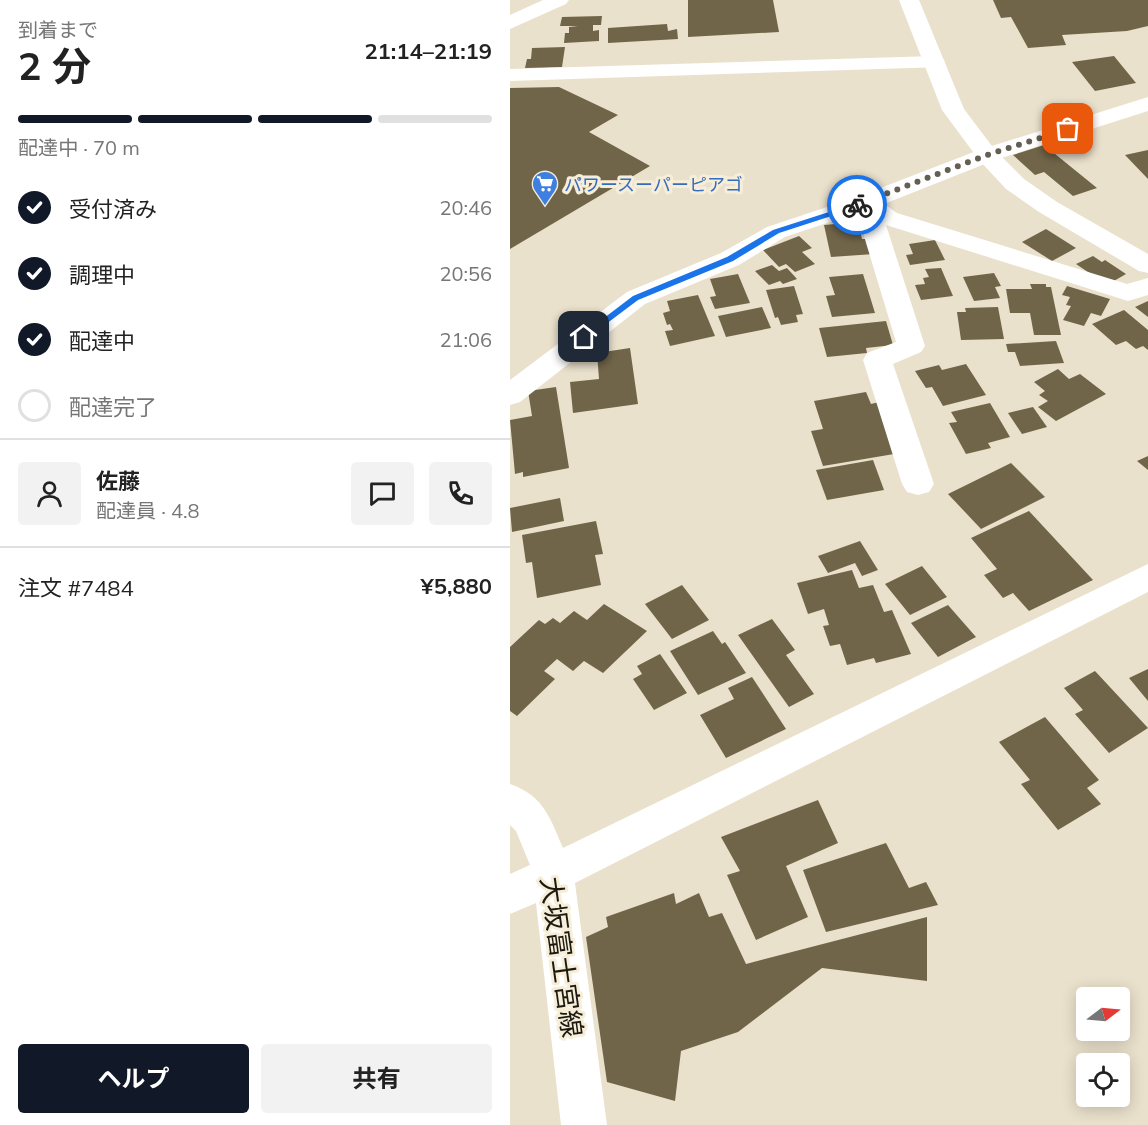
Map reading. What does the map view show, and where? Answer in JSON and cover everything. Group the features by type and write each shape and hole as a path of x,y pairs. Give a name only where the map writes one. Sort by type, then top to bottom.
{"main road":[{"path":"510,23 559,0"},
{"path":"909,0 953,110 987,155 1015,184 1048,207 1148,265"},
{"path":"510,75 934,62"},
{"path":"510,395 636,298 730,259 776,232 866,202 987,155 1148,104"},
{"path":"866,202 888,218 1128,293 1148,286"},
{"path":"866,202 911,346 877,360 918,484"},
{"path":"510,895 1148,577"},
{"name":"大坂富士宮線","path":"510,801 531,819 553,872 584,1125"}],"building":[{"path":"688,0 773,0 779,32 688,37"},
{"path":"993,0 1148,0 1148,26 1127,31 1062,35 1066,45 1028,48 1011,17 1001,18"},
{"path":"602,16 601,25 593,25 593,31 599,30 599,41 564,43 565,33 569,33 569,27 578,26 560,26 562,17"},
{"path":"667,24 668,31 677,29 678,39 608,43 608,28"},
{"path":"565,47 562,67 525,68 527,59 531,59 532,48"},
{"path":"1114,56 1136,83 1095,91 1072,62"},
{"name":"パワースーパーピアゴ","path":"559,87 618,115 589,132 650,166 510,249 510,88"},
{"path":"1044,145 1097,188 1073,196 1044,172 1035,175 1013,155"},
{"path":"1148,150 1148,179 1125,155"},
{"path":"858,222 862,239 870,239 874,254 831,257 824,225"},
{"path":"1046,229 1076,248 1052,261 1022,242"},
{"path":"799,236 812,248 802,252 815,264 795,272 786,264 779,267 763,250"},
{"path":"935,240 945,260 910,265 906,255 913,254 909,244"},
{"path":"1093,256 1102,262 1105,260 1126,274 1107,285 1076,264"},
{"path":"772,265 779,271 787,268 797,279 783,284 780,281 769,285 755,271"},
{"path":"941,268 953,296 921,300 915,285 925,284 923,278 929,277 925,269"},
{"path":"994,273 1001,286 995,287 1000,298 974,301 963,277"},
{"path":"738,274 750,303 715,309 710,297 716,296 710,279"},
{"path":"863,274 875,313 832,317 826,296 835,295 829,277"},
{"path":"1030,284 1046,284 1046,287 1051,287 1061,335 1034,335 1030,313 1010,313 1006,289 1032,289"},
{"path":"794,286 803,314 796,315 798,322 781,325 778,317 775,318 766,290"},
{"path":"1067,286 1110,299 1101,316 1091,313 1084,326 1063,320 1071,306 1066,305 1070,297 1062,295"},
{"path":"698,295 715,336 670,346 665,331 673,330 670,324 667,325 663,313 670,311 667,301"},
{"path":"1148,301 1148,317 1135,307"},
{"path":"762,307 771,328 726,337 718,316"},
{"path":"998,307 1004,339 961,340 957,312 966,312 965,308"},
{"path":"1124,310 1148,330 1148,350 1143,346 1136,349 1126,341 1116,345 1092,324"},
{"path":"886,321 893,345 866,348 867,353 827,357 819,328"},
{"path":"1056,341 1064,363 1020,366 1015,352 1008,352 1006,344"},
{"path":"630,348 638,404 573,413 570,382 599,379 597,353"},
{"path":"966,364 986,395 943,406 932,387 926,388 915,371 939,365 942,370"},
{"path":"1058,369 1069,379 1080,374 1106,394 1056,421 1038,407 1048,401 1039,395 1045,391 1034,382"},
{"path":"556,387 569,468 523,477 523,472 515,474 510,420 532,416 528,391"},
{"path":"866,392 871,404 879,402 900,453 823,466 811,431 823,429 814,401"},
{"path":"990,403 1010,437 988,443 991,448 966,454 949,423 957,422 951,412"},
{"path":"1033,407 1047,427 1022,434 1008,413"},
{"path":"1148,456 1148,470 1137,461"},
{"path":"873,460 884,490 827,500 816,470"},
{"path":"1011,463 1045,497 981,529 948,494"},
{"path":"560,498 564,521 512,532 510,508"},
{"path":"1029,511 1093,580 1029,611 1013,593 1003,598 984,575 997,569 971,538"},
{"path":"596,521 603,554 595,555 601,585 537,598 532,562 526,563 522,535"},
{"path":"860,541 878,570 862,576 855,563 828,573 818,556"},
{"path":"922,566 947,597 910,615 885,584"},
{"path":"852,570 859,588 873,585 884,612 892,610 911,654 876,663 874,658 847,665 840,644 830,646 823,626 829,625 824,609 808,614 797,583"},
{"path":"682,585 709,620 672,639 645,604"},
{"path":"604,604 647,631 603,673 584,661 573,671 557,659 544,671 555,679 517,716 510,711 510,647 539,620 545,624 553,618 560,623 574,611 587,620"},
{"path":"948,605 976,637 938,657 911,623"},
{"path":"772,619 795,650 786,655 814,694 789,707 738,635"},
{"path":"713,631 722,644 725,642 746,673 698,695 670,651"},
{"path":"660,654 687,693 654,710 633,679 642,674 637,666"},
{"path":"1148,669 1148,701 1129,678"},
{"path":"1095,671 1148,728 1109,753 1075,714 1083,710 1064,688"},
{"path":"752,677 786,729 726,758 700,715 734,699 728,688"},
{"path":"1045,717 1099,780 1087,788 1101,804 1058,830 1021,784 1030,780 999,742"},
{"path":"818,800 838,843 786,866 808,917 756,940 727,875 740,871 721,837"},
{"path":"886,843 909,888 926,882 938,905 826,932 803,870"},
{"path":"674,893 676,904 699,893 709,917 722,913 746,964 927,917 927,981 822,968 738,1032 681,1051 675,1101 607,1082 586,937 608,927 606,917"}],"way so far":[{"path":"857,205 987,155 1068,129"}],"place":[{"name":"パワースーパーピアゴ","path":"545,207"}],"route":[{"path":"584,337 636,298 730,259 776,232 857,205"}]}
